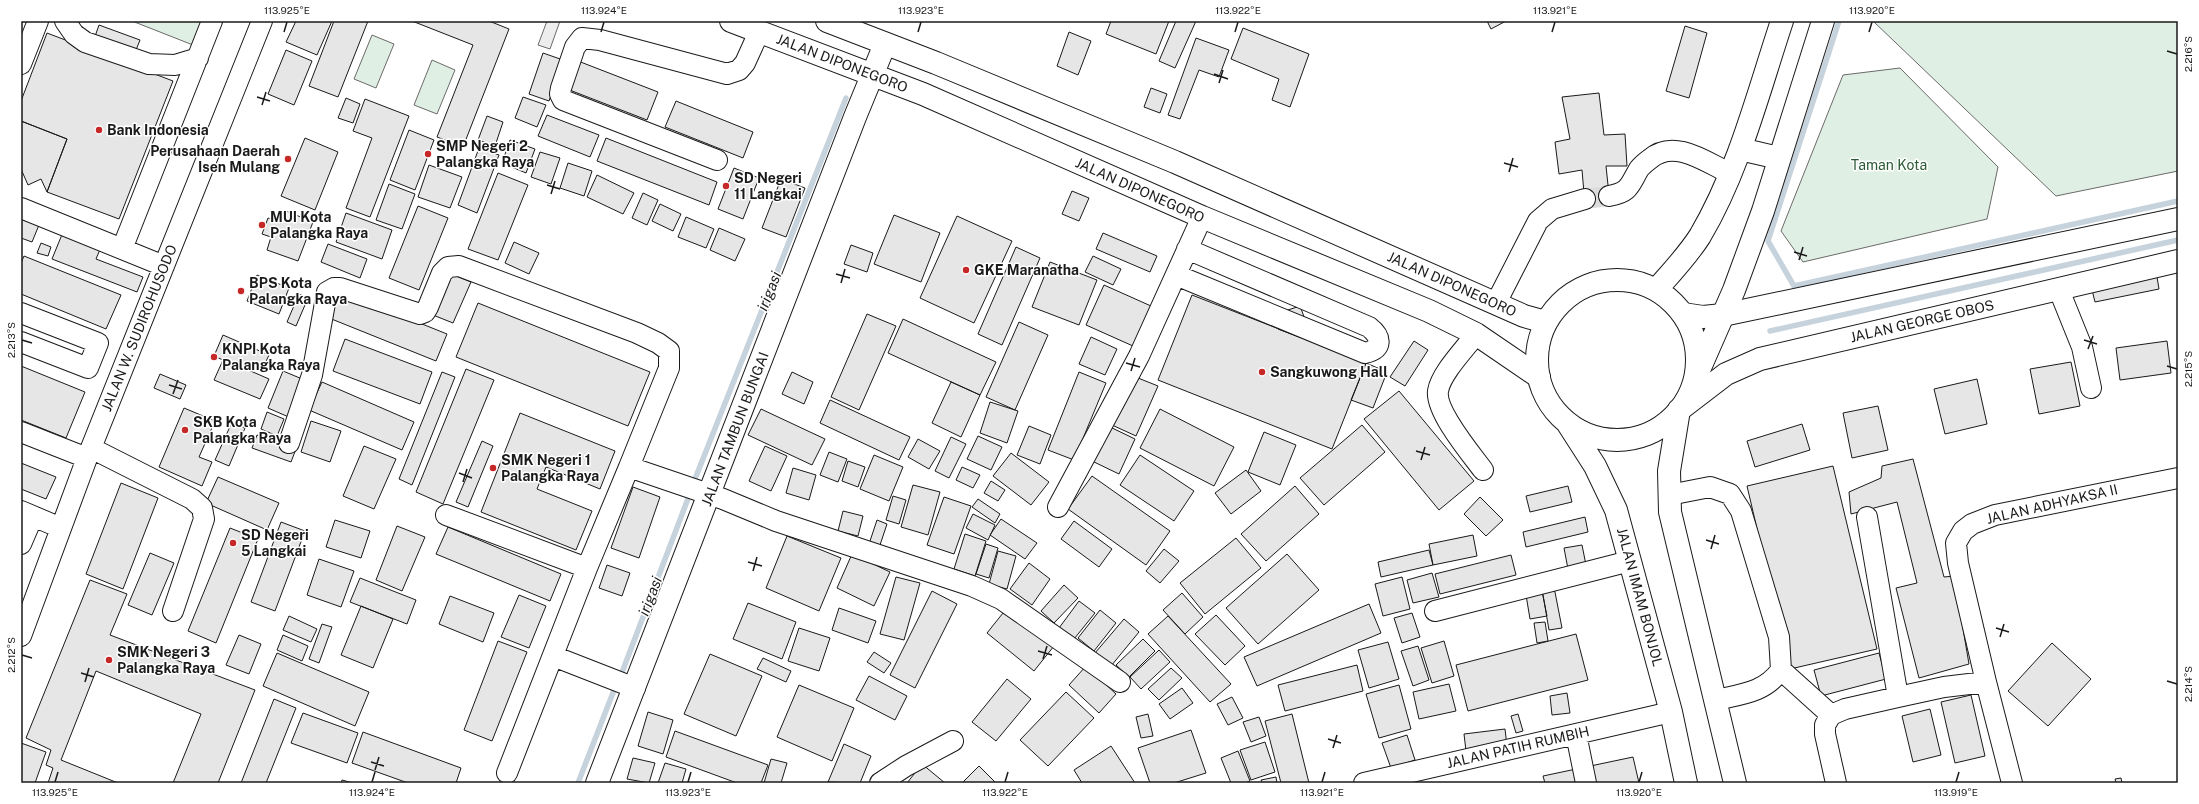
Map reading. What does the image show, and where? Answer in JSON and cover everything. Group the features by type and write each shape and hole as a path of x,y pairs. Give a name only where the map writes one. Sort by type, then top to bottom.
{"main road":[{"name":"JALAN DIPONEGORO","path":"731,21 922,94 1202,217 1429,311 1476,334 1539,378"},
{"name":"JALAN DIPONEGORO","path":"827,21 936,63 1175,162 1524,316 1546,322"},
{"path":"1656,290 1700,236 1740,149 1782,21"},
{"path":"1695,378 1697,352 1690,326 1683,314 1671,301 1656,290 1637,282 1616,280 1595,283 1570,296 1559,305 1546,322 1538,346 1537,358 1539,378 1549,402 1567,422 1582,431 1599,437 1617,439 1634,438 1652,432 1667,423 1679,410 1691,392 1695,378 1723,315 1763,211 1823,21"},
{"name":"JALAN TAMBUN BUNGAI","path":"597,783 710,494 854,117 885,44"},
{"path":"1740,149 1779,158"},
{"path":"1683,314 1703,316 1723,315 2178,219"},
{"name":"JALAN GEORGE OBOS","path":"1679,410 1726,374 1760,359 2178,261"},
{"path":"1679,410 1669,471 1670,512 1736,783"},
{"name":"JALAN IMAM BONJOL","path":"1567,422 1595,466 1616,510 1671,712 1686,783"}],"street":[{"path":"21,64 38,21"},
{"path":"64,21 74,34 85,42 149,64 175,65 198,58"},
{"path":"122,249 212,21"},
{"name":"JALAN W. SUDIROHUSODO","path":"21,636 89,453 262,21"},
{"path":"717,160 563,100 560,94 561,88 576,47 582,38 600,40 727,74 739,70 745,63 759,32"},
{"path":"1609,196 1622,194 1630,187 1640,168 1656,154 1668,150 1684,151 1729,173"},
{"path":"1496,303 1538,221 1552,209 1585,199"},
{"path":"22,206 164,266"},
{"path":"1058,507 1139,356 1202,217"},
{"path":"1176,275 1365,353 1372,352 1377,346 1379,340 1377,333 1369,327 1187,249"},
{"path":"289,443 312,375 328,292 334,288 340,288 420,314 425,312 428,307 442,273 448,267 459,266 637,333 658,343 669,351 669,368 587,568 507,773"},
{"path":"2059,290 2082,347 2091,388"},
{"path":"21,313 98,343 88,368 21,342"},
{"path":"1476,334 1445,374 1438,391 1440,404 1449,423 1484,470"},
{"path":"93,356 123,369"},
{"path":"21,432 89,453 192,498 202,508 204,519 173,611"},
{"path":"629,467 710,494 776,521 972,586 1001,599 1120,682"},
{"name":"JALAN ADHYAKSA II","path":"2012,783 1958,563 1956,543 1963,531 1972,524 1995,515 2178,478"},
{"path":"1669,495 1710,487 1730,494 1741,511 1778,637 1781,670 1774,680 1762,688 1716,700"},
{"path":"21,544 27,513 61,528"},
{"path":"446,515 587,568"},
{"path":"1867,517 1898,696"},
{"path":"1435,611 1630,561"},
{"path":"553,656 635,688"},
{"path":"1781,670 1831,716"},
{"path":"1836,783 1825,734 1825,725 1831,716 1845,709 1898,696 1944,687 1986,682"},
{"name":"JALAN PATIH RUMBIH","path":"1364,783 1418,777 1576,734 1671,712"},
{"path":"1576,734 1586,783"},
{"path":"880,783 906,766 952,741"}],"green space":[{"path":"132,21 202,21 193,45"},
{"path":"1873,21 2178,21 2178,171 2056,196"},
{"path":"372,35 394,44 376,88 354,79"},
{"path":"432,60 455,70 437,114 414,105"},
{"name":"Taman Kota","path":"1900,68 1998,167 1987,219 1803,262 1781,231 1843,75"}],"shaded area":[{"path":"547,21 560,21 550,49 538,45"}],"building":[{"path":"296,21 332,21 317,55 286,42"},
{"path":"334,21 368,21 338,97 309,86"},
{"path":"412,21 489,21 509,29 463,147 437,137 473,45"},
{"path":"1111,21 1169,21 1156,54 1106,34"},
{"path":"1176,21 1196,21 1175,68 1159,61"},
{"path":"1487,21 1506,21 1491,29"},
{"path":"99,25 140,40 132,60 92,45"},
{"path":"1685,26 1707,33 1689,98 1666,91"},
{"path":"1243,28 1309,54 1290,107 1272,100 1279,79 1231,59"},
{"path":"1069,32 1091,41 1078,75 1057,66"},
{"name":"Bank Indonesia","path":"47,33 173,81 119,219 47,192 67,139 21,121 21,101"},
{"path":"1196,38 1229,50 1219,77 1199,70 1180,119 1168,115"},
{"path":"286,50 312,61 294,105 268,94"},
{"path":"543,53 563,60 549,101 529,94"},
{"path":"578,61 658,92 647,120 567,89"},
{"path":"1151,88 1167,94 1160,113 1144,107"},
{"path":"1599,93 1604,135 1625,134 1627,166 1606,166 1610,204 1585,205 1582,170 1559,174 1555,142 1570,139 1562,97"},
{"path":"523,97 546,105 537,127 515,118"},
{"path":"346,98 360,104 353,123 338,118"},
{"path":"365,99 409,116 370,217 346,208 372,138 353,131"},
{"path":"676,101 753,132 743,158 665,127"},
{"path":"547,115 599,135 590,157 538,136"},
{"path":"487,116 503,122 495,146 478,140"},
{"path":"21,121 67,139 47,192 41,179 28,185 21,169"},
{"path":"409,130 434,140 415,190 390,180"},
{"path":"305,138 338,152 315,210 281,196"},
{"path":"606,138 717,182 709,205 597,161"},
{"path":"510,140 535,149 526,173 502,163"},
{"path":"479,148 499,155 477,213 458,205"},
{"path":"540,152 560,158 551,184 531,177"},
{"path":"568,163 592,171 584,196 560,188"},
{"path":"429,165 462,177 450,208 418,197"},
{"path":"734,168 759,178 743,219 718,209"},
{"path":"498,173 528,185 498,260 468,249"},
{"path":"597,175 634,193 623,214 587,197"},
{"path":"781,179 805,188 786,237 762,228"},
{"path":"389,184 415,194 402,229 376,220"},
{"path":"1072,191 1089,198 1079,221 1062,214"},
{"path":"643,193 658,200 647,225 632,218"},
{"path":"660,204 681,214 673,231 652,221"},
{"path":"418,206 448,218 419,290 389,278"},
{"path":"286,211 313,222 298,261 267,250 271,237 262,234 268,218 281,223"},
{"path":"346,213 392,230 382,259 336,242"},
{"path":"894,215 940,233 921,282 874,264"},
{"name":"GKE Maranatha","path":"957,216 1012,241 974,323 920,298"},
{"path":"686,217 714,229 706,248 678,237"},
{"path":"21,219 39,225 32,242 21,238"},
{"path":"719,228 745,239 735,261 710,250"},
{"path":"63,232 101,247 96,259 143,277 137,292 52,259"},
{"path":"1103,233 1157,256 1150,272 1096,249"},
{"path":"514,242 539,253 529,274 505,263"},
{"path":"41,243 51,247 48,256 37,253"},
{"path":"328,244 367,259 360,278 321,262"},
{"path":"851,245 873,253 867,272 844,264"},
{"path":"1016,247 1040,258 1002,345 978,334"},
{"path":"24,256 121,295 106,329 21,294 21,263"},
{"path":"1093,256 1121,269 1113,285 1085,272"},
{"path":"1050,262 1097,280 1079,325 1032,307"},
{"path":"451,274 471,282 453,323 433,315"},
{"path":"257,275 289,288 279,314 247,301"},
{"path":"2157,277 2159,289 2095,302 2092,290"},
{"path":"1104,285 1151,306 1133,346 1086,325"},
{"path":"340,291 447,334 436,361 329,318"},
{"path":"299,294 308,298 296,326 287,322"},
{"name":"Sangkuwong Hall","path":"1192,295 1366,363 1332,449 1158,380"},
{"path":"478,303 650,372 628,426 456,357"},
{"path":"1300,306 1306,322 1299,337 1278,329 1285,311"},
{"path":"867,314 896,326 859,410 831,397"},
{"path":"903,319 996,362 980,395 888,353"},
{"path":"1019,322 1048,335 1015,410 986,397"},
{"path":"223,335 269,355 262,370 248,364 246,369 269,379 260,399 214,380 223,360 214,356"},
{"path":"1091,337 1117,349 1105,375 1079,364"},
{"path":"345,339 432,372 420,404 333,371"},
{"path":"1414,341 1428,350 1405,386 1390,377"},
{"path":"2167,341 2171,373 2120,380 2116,348"},
{"path":"2071,362 2080,406 2039,414 2030,369"},
{"path":"1366,363 1387,372 1373,408 1351,400"},
{"path":"21,366 85,392 66,438 21,420"},
{"path":"466,369 494,380 443,504 416,492"},
{"path":"283,371 307,381 291,418 268,408"},
{"path":"442,372 455,377 412,485 399,479"},
{"path":"792,372 813,382 804,404 782,394"},
{"path":"1079,372 1106,383 1074,460 1048,450"},
{"path":"160,374 186,385 180,399 154,388"},
{"path":"1133,376 1158,386 1136,436 1112,425"},
{"path":"1977,379 1987,424 1945,434 1934,389"},
{"path":"322,382 414,422 402,450 309,410"},
{"path":"951,382 980,395 961,437 932,423"},
{"path":"1399,391 1474,481 1439,510 1364,419"},
{"path":"830,400 910,437 899,460 820,423"},
{"path":"990,402 1018,411 1007,443 980,433"},
{"path":"1878,406 1888,450 1852,458 1843,413"},
{"path":"184,408 215,421 199,457 212,462 202,486 159,467"},
{"path":"761,409 825,439 812,465 748,435"},
{"path":"1160,409 1234,447 1214,486 1140,448"},
{"path":"267,412 284,419 277,436 261,429"},
{"path":"520,413 615,451 600,489 546,467 537,489 592,511 576,550 481,512"},
{"path":"311,421 341,431 330,462 301,452"},
{"path":"232,422 245,428 229,466 215,460"},
{"path":"1802,424 1810,450 1755,467 1747,441"},
{"path":"1362,425 1385,452 1324,505 1300,478"},
{"path":"1029,426 1051,435 1040,464 1017,455"},
{"path":"1108,426 1135,439 1119,474 1092,461"},
{"path":"1264,432 1296,445 1280,485 1248,472"},
{"path":"257,435 296,449 291,462 252,448"},
{"path":"978,436 1002,447 991,470 967,459"},
{"path":"951,437 966,444 949,478 935,471"},
{"path":"918,439 940,451 929,469 908,457"},
{"path":"482,441 493,446 468,507 456,502"},
{"path":"364,446 396,459 374,509 343,496"},
{"path":"765,446 787,456 771,491 749,481"},
{"path":"829,452 847,459 838,482 820,475"},
{"path":"1011,453 1049,482 1031,505 993,476"},
{"path":"874,455 903,467 889,501 860,489"},
{"path":"1140,455 1194,491 1174,521 1120,485"},
{"path":"1913,459 1944,577 1954,576 1969,664 1919,678 1896,588 1917,583 1897,502 1851,514 1849,492 1881,478 1882,466"},
{"path":"848,461 865,467 858,487 842,481"},
{"path":"21,463 56,477 46,499 21,489"},
{"path":"1833,466 1877,649 1790,669 1747,486"},
{"path":"962,467 980,475 973,488 956,480"},
{"path":"793,468 816,475 809,500 786,493"},
{"path":"1246,470 1261,491 1231,514 1215,493"},
{"path":"1092,476 1170,531 1146,565 1068,509"},
{"path":"218,477 279,503 267,530 206,503"},
{"path":"991,481 1005,490 998,501 984,493"},
{"path":"121,483 158,498 123,589 86,574"},
{"path":"913,485 940,492 928,535 901,527"},
{"path":"1295,486 1319,514 1266,561 1241,534"},
{"path":"1568,486 1572,502 1530,512 1526,496"},
{"path":"633,487 660,497 639,558 611,548"},
{"path":"893,496 906,500 899,524 886,520"},
{"path":"944,497 971,506 954,554 927,545"},
{"path":"1480,497 1503,520 1486,536 1464,514"},
{"path":"978,499 1000,514 995,523 972,507"},
{"path":"843,511 863,516 858,536 838,531"},
{"path":"973,514 995,525 988,540 966,528"},
{"path":"1585,517 1588,532 1526,547 1523,532"},
{"path":"1001,519 1037,543 1025,559 990,535"},
{"path":"335,520 370,531 361,558 326,547"},
{"path":"877,520 887,524 879,548 869,544"},
{"path":"1074,521 1112,549 1099,567 1061,539"},
{"path":"281,522 305,531 275,611 251,602"},
{"path":"397,526 425,537 402,591 376,580"},
{"path":"448,527 561,574 550,601 436,554"},
{"path":"230,528 258,539 216,643 188,631"},
{"path":"965,534 986,541 975,576 954,569"},
{"path":"1473,535 1477,556 1433,565 1429,544"},
{"path":"787,536 841,558 819,611 766,588"},
{"path":"1236,538 1261,568 1205,614 1180,583"},
{"path":"986,544 998,548 989,578 976,574"},
{"path":"1582,545 1586,565 1568,569 1564,548"},
{"path":"1164,549 1179,561 1160,583 1146,571"},
{"path":"1429,550 1433,565 1381,577 1378,562"},
{"path":"998,551 1016,556 1007,589 989,584"},
{"path":"150,553 174,563 152,615 128,605"},
{"path":"852,554 890,572 874,606 837,588"},
{"path":"1287,554 1319,590 1258,644 1226,608"},
{"path":"1511,555 1516,575 1440,594 1435,574"},
{"path":"319,559 354,571 341,607 307,595"},
{"path":"1029,563 1050,579 1032,605 1010,589"},
{"path":"607,565 630,573 622,596 599,588"},
{"path":"1432,573 1439,597 1413,603 1407,580"},
{"path":"896,577 920,583 904,640 880,634"},
{"path":"1402,577 1410,609 1383,616 1375,584"},
{"path":"360,578 416,600 407,624 350,602"},
{"path":"90,580 127,594 110,635 255,690 218,783 173,783 201,714 96,671 61,760 118,783 48,783 53,768 46,765 51,750 26,738"},
{"path":"1064,585 1078,598 1054,623 1041,611"},
{"path":"1541,586 1547,616 1530,619 1525,589"},
{"path":"1554,587 1562,628 1549,630 1542,589"},
{"path":"932,591 957,604 915,688 890,675"},
{"path":"1182,593 1203,617 1185,634 1163,610"},
{"path":"519,595 546,606 529,648 501,637"},
{"path":"450,596 494,613 483,642 439,624"},
{"path":"1079,601 1095,613 1074,639 1059,628"},
{"path":"748,603 796,622 782,659 733,639"},
{"path":"1369,604 1381,633 1257,686 1244,657"},
{"path":"361,606 393,619 373,668 341,655"},
{"path":"839,608 876,621 868,643 832,630"},
{"path":"1007,608 1054,646 1034,671 987,633"},
{"path":"1100,610 1116,623 1094,651 1078,638"},
{"path":"1412,613 1420,637 1402,643 1394,618"},
{"path":"1216,615 1245,646 1225,665 1195,634"},
{"path":"289,616 317,629 311,642 283,630"},
{"path":"1168,616 1231,684 1210,702 1148,634"},
{"path":"1124,619 1139,632 1111,666 1095,653"},
{"path":"1545,622 1548,641 1537,643 1534,623"},
{"path":"322,624 332,627 319,663 309,659"},
{"path":"799,628 830,638 819,671 788,661"},
{"path":"1576,634 1588,680 1468,711 1456,665"},
{"path":"239,635 261,644 249,674 226,665"},
{"path":"283,635 308,646 302,661 277,650"},
{"path":"1143,639 1155,651 1129,677 1116,665"},
{"path":"498,641 527,652 492,741 464,730"},
{"path":"1444,641 1454,676 1432,683 1421,648"},
{"path":"1388,642 1399,679 1369,688 1358,650"},
{"path":"2052,643 2091,679 2048,726 2008,691"},
{"path":"1418,646 1429,680 1413,686 1401,651"},
{"path":"1159,650 1170,662 1141,689 1130,677"},
{"path":"874,652 891,663 884,673 867,662"},
{"path":"277,653 369,692 355,726 263,686"},
{"path":"1879,653 1886,679 1821,696 1814,670"},
{"path":"710,654 762,676 736,736 684,714"},
{"path":"763,658 791,671 786,682 757,669"},
{"path":"1357,665 1363,691 1285,711 1278,685"},
{"path":"1086,666 1116,694 1099,713 1069,685"},
{"path":"1171,668 1182,678 1159,700 1148,689"},
{"path":"869,676 907,696 895,720 856,700"},
{"path":"1007,679 1031,699 996,741 972,722"},
{"path":"1449,684 1456,711 1419,719 1413,692"},
{"path":"799,685 854,708 832,761 777,737"},
{"path":"1399,685 1411,729 1379,738 1366,694"},
{"path":"1182,688 1193,703 1170,719 1159,704"},
{"path":"1066,692 1094,718 1048,766 1020,740"},
{"path":"1567,693 1570,713 1552,715 1550,696"},
{"path":"1971,695 1985,756 1955,763 1941,702"},
{"path":"1232,697 1243,718 1228,725 1217,704"},
{"path":"274,699 296,708 266,783 241,783"},
{"path":"1930,709 1941,755 1913,762 1902,716"},
{"path":"648,712 673,720 663,754 638,746"},
{"path":"303,713 358,733 347,763 291,743"},
{"path":"1148,714 1153,736 1141,738 1136,717"},
{"path":"1292,714 1309,783 1281,783 1265,721"},
{"path":"1518,714 1523,731 1516,733 1511,716"},
{"path":"1259,717 1266,736 1251,742 1243,722"},
{"path":"1505,729 1507,746 1466,751 1464,734"},
{"path":"1191,730 1206,773 1174,783 1150,783 1138,748"},
{"path":"675,731 768,765 761,783 737,783 666,757"},
{"path":"363,732 461,768 456,783 408,783 352,763"},
{"path":"1407,735 1415,760 1391,768 1382,743"},
{"path":"1265,742 1275,772 1251,780 1240,750"},
{"path":"21,743 46,752 35,783 21,783"},
{"path":"844,744 871,756 860,783 828,782"},
{"path":"1111,746 1135,783 1082,783 1074,770"},
{"path":"1238,751 1250,781 1245,783 1231,783 1221,758"},
{"path":"1633,757 1639,783 1545,783 1543,776"},
{"path":"633,758 655,763 649,783 627,779"},
{"path":"771,759 787,763 781,783 764,783"},
{"path":"665,763 686,769 682,783 658,783"},
{"path":"922,764 945,783 907,783"},
{"path":"979,766 996,783 962,783"},
{"path":"1276,777 1277,783 1262,783 1261,780"},
{"path":"2121,778 2122,783 2116,783 2115,779"},
{"path":"342,780 353,783 341,783"}],"waterway":[{"path":"1839,21 1768,241 1794,286 2178,201"},
{"name":"irigasi","path":"693,484 846,98"},
{"path":"1770,331 2178,240"},
{"name":"irigasi","path":"621,675 689,496"},
{"name":"irigasi","path":"578,783 616,685"}],"tunnel":[{"path":"1585,199 1609,196"}],"place":[{"name":"Bank Indonesia","path":"99,130"},
{"name":"SMP Negeri 2 Palangka Raya","path":"428,154"},
{"name":"Perusahaan Daerah Isen Mulang","path":"288,159"},
{"name":"SD Negeri 11 Langkai","path":"726,186"},
{"name":"MUI Kota Palangka Raya","path":"262,225"},
{"name":"GKE Maranatha","path":"966,270"},
{"name":"BPS Kota Palangka Raya","path":"241,291"},
{"name":"KNPI Kota Palangka Raya","path":"214,357"},
{"name":"Sangkuwong Hall","path":"1262,372"},
{"name":"SKB Kota Palangka Raya","path":"185,430"},
{"name":"SMK Negeri 1 Palangka Raya","path":"493,468"},
{"name":"SD Negeri 5 Langkai","path":"233,543"},
{"name":"SMK Negeri 3 Palangka Raya","path":"109,660"}]}
